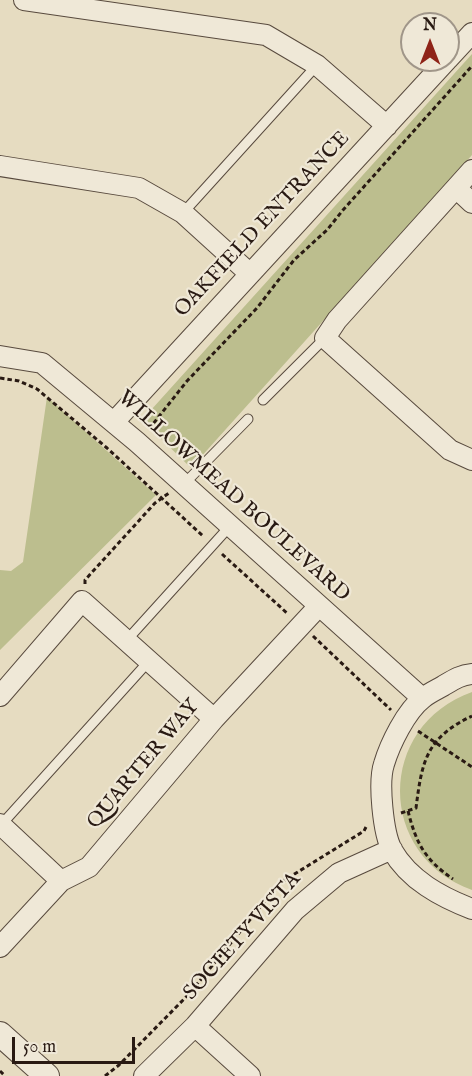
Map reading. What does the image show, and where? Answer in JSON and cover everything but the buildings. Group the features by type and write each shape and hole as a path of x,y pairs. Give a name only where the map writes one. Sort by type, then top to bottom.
{"street":[{"path":"24,0 266,35 316,65 387,126"},
{"name":"OAKFIELD ENTRANCE","path":"460,46 472,33"},
{"name":"OAKFIELD ENTRANCE","path":"114,422 249,273 437,72"},
{"path":"0,166 139,188 183,213 249,273"},
{"path":"472,170 337,320 325,338 450,450 472,460"},
{"path":"456,188 472,203"},
{"name":"WILLOWMEAD BOULEVARD","path":"0,356 42,363 137,442 422,698"},
{"path":"0,696 82,601 214,719"},
{"name":"QUARTER WAY","path":"0,947 61,881 89,867 214,719 319,606"},
{"path":"472,674 462,675 422,698 403,722 383,766 382,817 392,849 405,867 425,886 448,900 472,909"},
{"path":"1,824 61,881"},
{"name":"SOCIETY VISTA","path":"144,1076 195,1026 295,910 339,873 392,849"},
{"path":"195,1026 250,1076"},
{"path":"0,1034 47,1076"}],"lane":[{"path":"183,213 316,65"},
{"path":"263,400 325,338"},
{"path":"184,484 248,419"},
{"path":"126,641 231,526"},
{"path":"1,824 149,661"}],"path":[{"path":"121,462 187,381 257,308 294,260 327,230 472,66"},
{"path":"82,601 85,580 155,502 184,484"},
{"path":"105,1076 119,1065 189,994 280,883 364,831 370,820 416,808 420,779 434,741 472,716"},
{"path":"403,722 472,767"},
{"path":"408,810 414,833 422,850 437,868 457,882"},
{"path":"0,1071 6,1076"}],"green space":[{"path":"472,54 472,155 191,468 142,420 456,72 460,72 460,67"},
{"path":"47,397 156,495 0,650 0,570 11,571 23,562"},
{"path":"472,692 472,890 440,873 418,850 404,821 400,791 404,761 418,732 440,709"}]}
